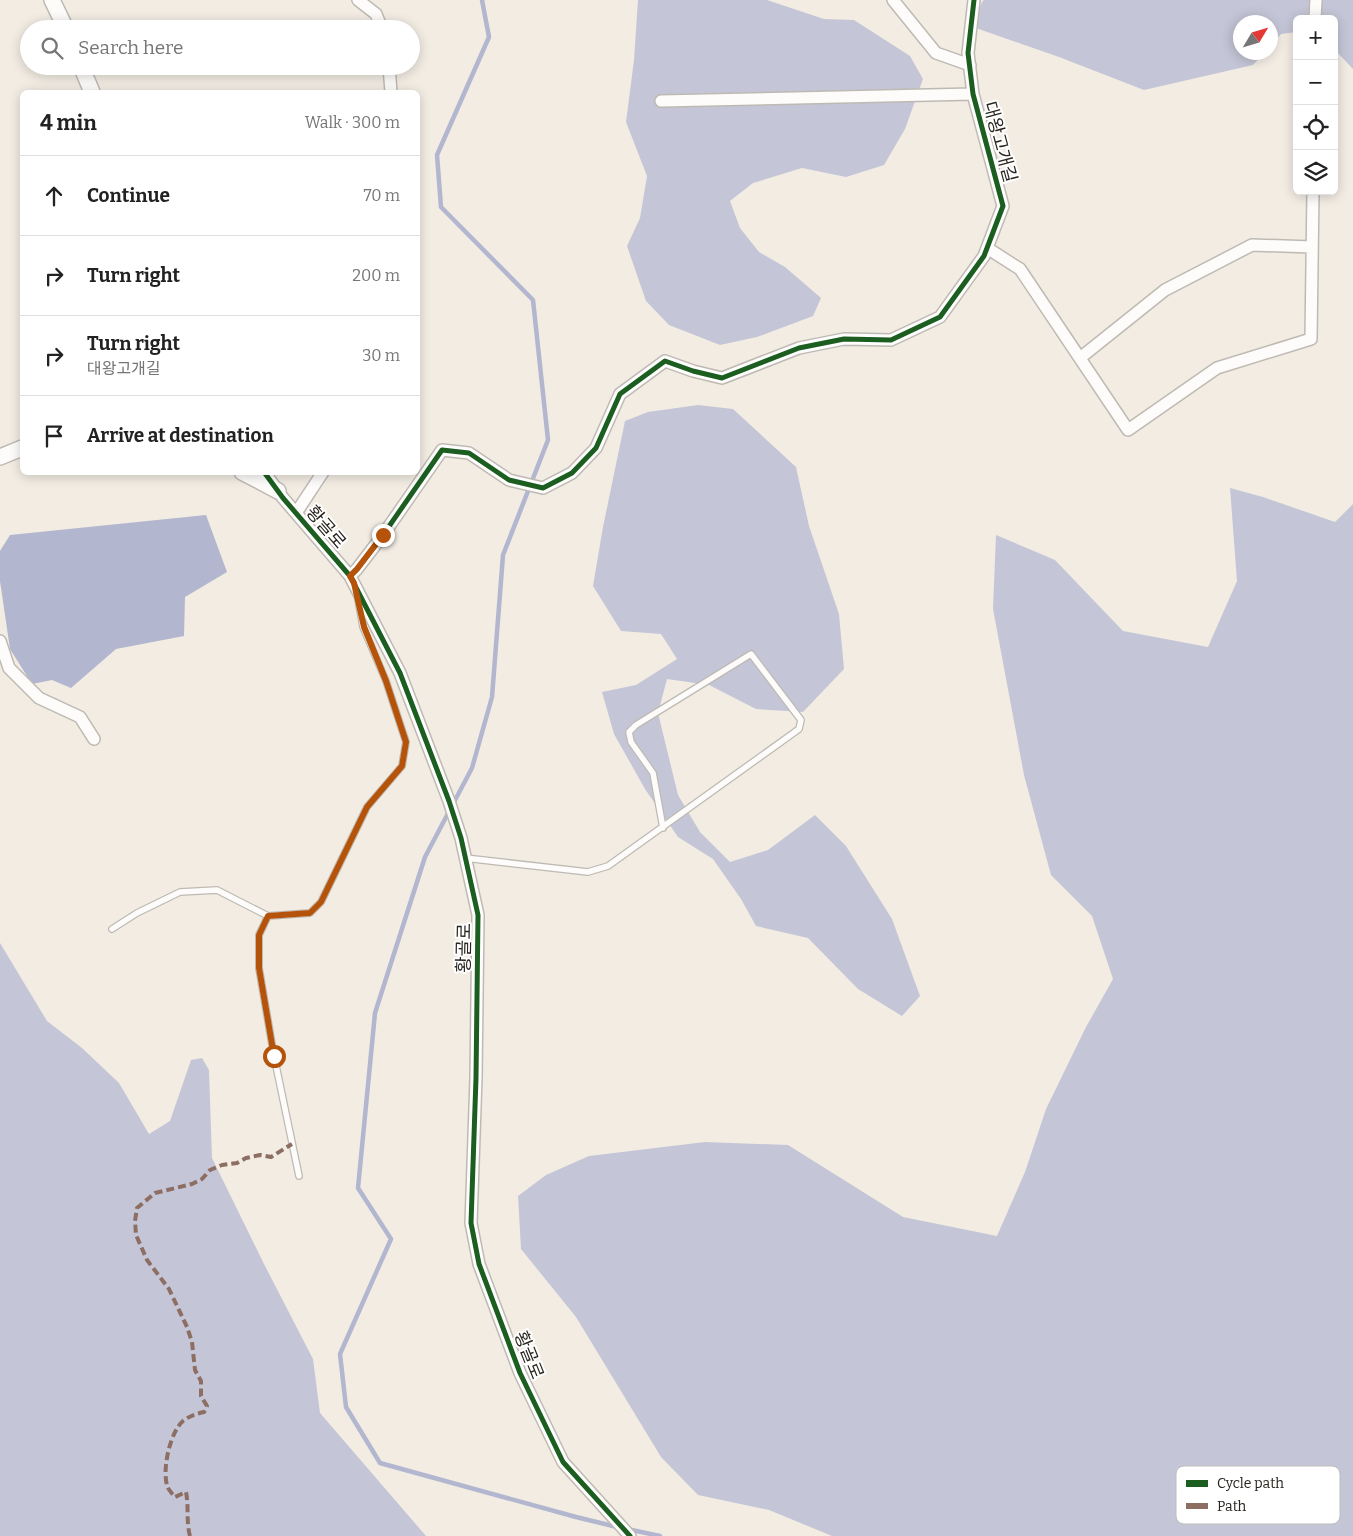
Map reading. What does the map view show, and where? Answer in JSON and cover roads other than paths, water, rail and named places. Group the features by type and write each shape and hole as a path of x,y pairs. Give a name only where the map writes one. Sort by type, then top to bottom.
{"street":[{"path":"52,0 62,20"},
{"path":"358,0 376,14 378,20"},
{"path":"893,0 936,53 970,65"},
{"name":"대왕고개길","path":"352,580 357,569 442,450 469,453 509,480 543,488 572,473 596,448 620,394 665,361 693,371 722,378 799,348 844,339 892,340 940,317 984,256 1004,206 973,94 968,53 974,0"},
{"path":"1316,0 1316,15"},
{"path":"85,75 91,90"},
{"path":"390,75 391,90"},
{"name":"대왕고개길","path":"662,101 973,94"},
{"path":"987,248 1020,269 1128,430 1217,368 1311,339 1313,195"},
{"path":"1080,358 1165,290 1252,245 1312,247"},
{"path":"0,457 20,449"},
{"path":"248,475 278,491"},
{"name":"황골로","path":"266,475 352,580 400,673 449,801 460,838 478,916 476,1078 471,1223 480,1264 520,1373 563,1462 630,1536"},
{"path":"296,513 321,475"},
{"path":"0,641 9,668 39,698 80,717 94,739"}],"lane":[{"path":"112,929 138,913 180,892 217,890 268,916 310,913 321,902 367,807 402,766 406,742 386,681 364,627 352,580"},
{"path":"465,858 588,872 608,866 664,828 799,729 801,720 751,654 636,725 628,732 631,742 653,773 664,828"},
{"path":"268,916 259,935 259,968 274,1056 299,1176"}],"waterway":[{"path":"482,0 489,37 437,155 441,207 533,300 548,440 503,555 492,697 472,768 425,857 375,1013 358,1188 391,1239 340,1354 346,1407 380,1463 617,1527"},
{"path":"627,1529 660,1536"}]}
